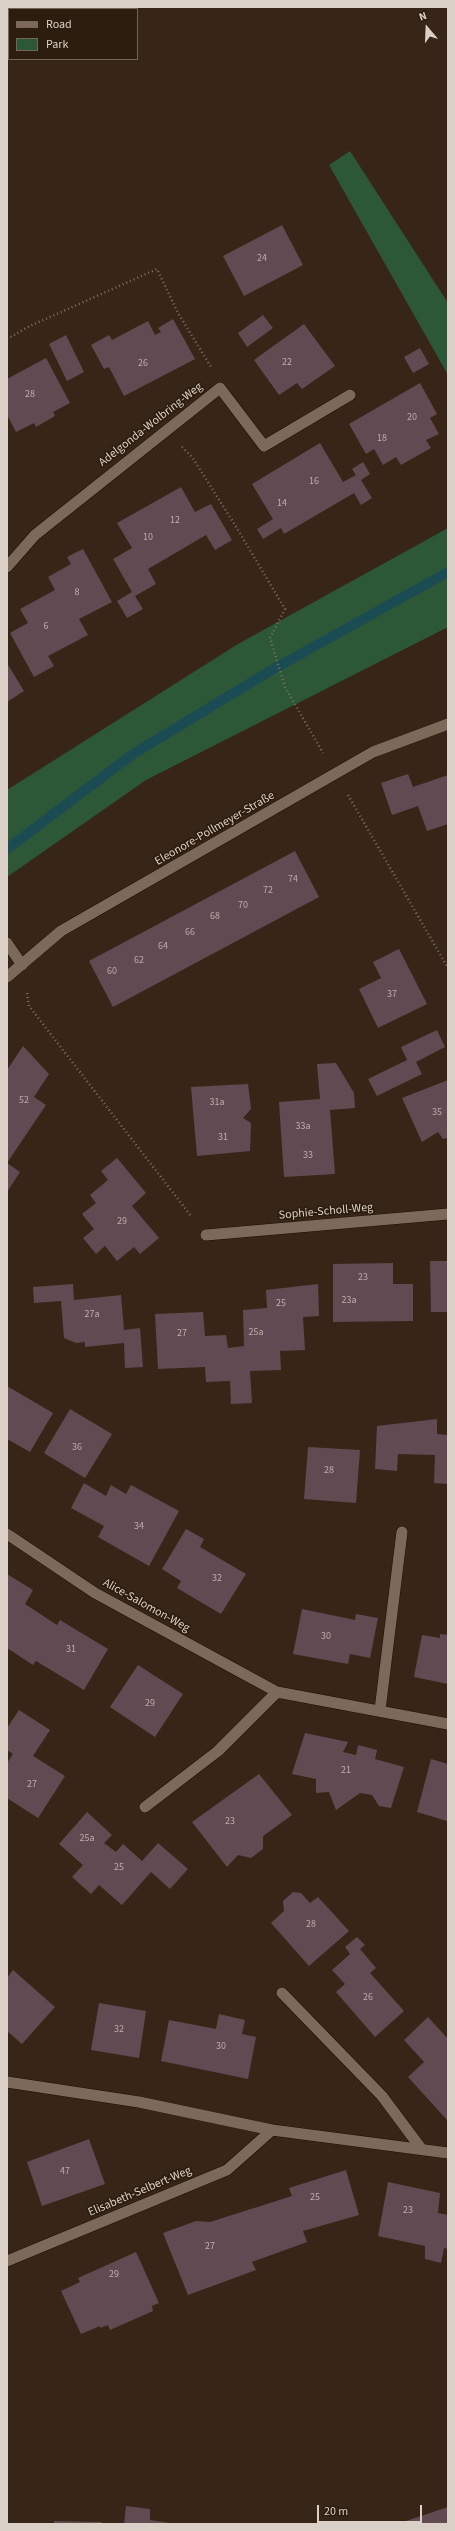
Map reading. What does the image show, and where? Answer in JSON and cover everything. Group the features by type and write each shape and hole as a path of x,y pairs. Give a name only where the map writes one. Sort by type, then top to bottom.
{"street":[{"name":"Adelgonda-Wolbring-Weg","path":"7,567 34,535 220,388 264,446 350,395"},
{"name":"Eleonore-Pollmeyer-Straße","path":"7,977 61,931 374,752 448,724"},
{"path":"7,943 22,964"},
{"name":"Sophie-Scholl-Weg","path":"206,1235 448,1214"},
{"path":"380,1710 402,1532"},
{"name":"Alice-Salomon-Weg","path":"7,1534 95,1593 277,1692 380,1710 448,1724"},
{"path":"145,1807 218,1751 277,1692"},
{"path":"282,1993 382,2096 420,2147"},
{"path":"7,2082 140,2102 272,2130 420,2147 448,2153"},
{"name":"Elisabeth-Selbert-Weg","path":"7,2261 227,2170 272,2130"}],"path":[{"path":"7,340 30,326 157,269 178,313 211,365 220,388"},
{"path":"166,430 192,458 285,609 270,638 285,687 448,968"},
{"path":"22,964 29,1006 206,1235"}],"green space":[{"path":"350,151 448,303 448,375 329,165"},
{"path":"448,528 448,627 146,780 7,877 7,790 238,644"}],"building":[{"path":"282,225 303,265 244,296 223,256"},
{"path":"263,315 273,328 247,347 238,333"},
{"path":"173,319 195,359 124,396 109,367 104,369 91,345 109,335 112,340 148,321 155,335 161,332 158,328"},
{"path":"304,324 335,366 302,389 297,383 279,395 254,360"},
{"path":"66,335 84,372 67,381 49,344"},
{"path":"420,348 429,364 413,373 404,357"},
{"path":"46,358 70,403 53,412 55,416 36,427 34,423 16,432 7,415 7,379"},
{"path":"420,383 437,414 430,418 439,434 426,440 431,448 401,465 396,457 383,465 374,449 366,454 349,424"},
{"path":"320,443 343,482 356,475 352,469 363,462 370,474 361,480 372,498 361,505 354,493 284,534 281,528 263,539 257,529 273,519 252,484"},
{"path":"181,487 195,512 211,504 232,540 215,550 206,535 148,569 156,584 135,596 143,609 127,618 117,601 132,592 113,559 132,548 117,523"},
{"path":"83,549 112,602 79,619 88,635 48,656 54,666 34,677 10,633 28,623 20,609 55,590 48,577 71,564 67,557"},
{"path":"7,663 24,691 7,702"},
{"path":"408,774 413,787 448,775 448,824 427,831 418,806 392,815 381,783"},
{"path":"295,851 319,897 113,1007 89,961"},
{"path":"399,949 427,1004 378,1028 359,989 381,978 373,962"},
{"path":"437,1030 445,1047 416,1062 422,1074 377,1096 368,1079 407,1060 401,1047"},
{"path":"23,1046 49,1074 34,1097 46,1105 7,1163 7,1070"},
{"path":"336,1063 354,1093 355,1108 330,1110 335,1174 284,1177 279,1102 320,1099 317,1064"},
{"path":"448,1080 448,1138 443,1139 438,1132 422,1142 402,1098"},
{"path":"248,1084 251,1109 243,1118 251,1123 250,1151 197,1156 191,1087"},
{"path":"117,1158 146,1193 132,1206 159,1238 140,1254 134,1247 117,1261 105,1246 96,1254 83,1238 94,1229 82,1214 96,1203 90,1195 108,1180 101,1171"},
{"path":"7,1163 20,1172 7,1192"},
{"path":"430,1261 448,1261 448,1312 431,1312"},
{"path":"393,1263 393,1284 413,1284 413,1321 333,1322 333,1264"},
{"path":"73,1284 74,1300 121,1295 124,1330 140,1328 143,1367 125,1368 124,1343 85,1347 85,1342 76,1343 64,1338 61,1301 34,1303 33,1287"},
{"path":"318,1284 319,1316 303,1317 305,1350 280,1351 281,1370 250,1371 252,1403 231,1404 230,1381 206,1382 205,1367 158,1369 155,1314 203,1312 205,1336 226,1335 228,1348 244,1346 243,1310 267,1308 266,1290"},
{"path":"7,1386 53,1413 30,1452 7,1439"},
{"path":"70,1409 112,1434 85,1478 44,1453"},
{"path":"437,1419 437,1434 448,1435 448,1484 434,1483 435,1455 398,1454 397,1471 375,1469 377,1426"},
{"path":"308,1447 360,1450 356,1503 304,1499"},
{"path":"84,1483 106,1496 111,1485 126,1494 131,1485 179,1511 149,1566 98,1537 104,1526 71,1508"},
{"path":"186,1529 204,1539 200,1547 246,1574 221,1614 177,1588 181,1581 162,1569"},
{"path":"7,1574 33,1590 25,1604 57,1625 60,1620 108,1649 84,1690 36,1661 33,1665 7,1648"},
{"path":"302,1609 355,1620 356,1614 378,1618 370,1658 350,1654 348,1664 293,1654"},
{"path":"440,1634 448,1635 448,1684 414,1677 422,1635 440,1638"},
{"path":"138,1665 183,1694 155,1737 110,1707"},
{"path":"19,1710 50,1730 33,1756 65,1776 38,1818 7,1798 7,1763 13,1754 7,1750 7,1728"},
{"path":"305,1733 348,1742 343,1752 356,1755 358,1745 377,1750 375,1759 404,1767 391,1808 379,1806 372,1795 360,1793 336,1810 329,1792 316,1793 316,1779 292,1774"},
{"path":"431,1759 448,1764 447,1821 417,1812"},
{"path":"259,1774 292,1815 263,1836 263,1849 251,1858 238,1855 227,1867 192,1822"},
{"path":"87,1812 112,1835 104,1843 116,1852 123,1844 142,1861 158,1843 188,1869 170,1889 151,1872 122,1905 99,1885 91,1894 72,1877 83,1865 59,1844"},
{"path":"293,1892 301,1893 310,1903 318,1897 349,1931 309,1966 271,1923 284,1911 283,1901"},
{"path":"357,1937 365,1945 360,1949 376,1968 370,1973 404,2011 375,2037 336,1992 345,1984 332,1970 350,1954 345,1947"},
{"path":"13,1970 55,2007 22,2044 7,2031 7,1978"},
{"path":"99,2003 146,2011 139,2058 91,2050"},
{"path":"219,2014 245,2020 242,2034 256,2037 248,2079 161,2061 169,2020 216,2029"},
{"path":"428,2017 448,2039 448,2121 408,2077 424,2062 404,2040"},
{"path":"89,2139 105,2184 42,2206 27,2162"},
{"path":"346,2170 359,2215 303,2231 307,2242 252,2262 256,2270 188,2295 163,2233 196,2221 210,2222 292,2196 289,2188"},
{"path":"388,2182 440,2193 438,2213 448,2215 448,2249 444,2248 441,2263 425,2259 425,2246 378,2236"},
{"path":"136,2252 159,2303 152,2306 153,2311 110,2330 108,2325 100,2328 100,2326 81,2334 61,2291 80,2282 78,2278"},
{"path":"126,2506 150,2509 150,2520 177,2524 124,2524"},
{"path":"448,2507 448,2524 397,2524"},
{"path":"54,2521 102,2522 102,2524 54,2524"}],"waterway":[{"path":"7,849 133,754 270,671 448,572"}]}
